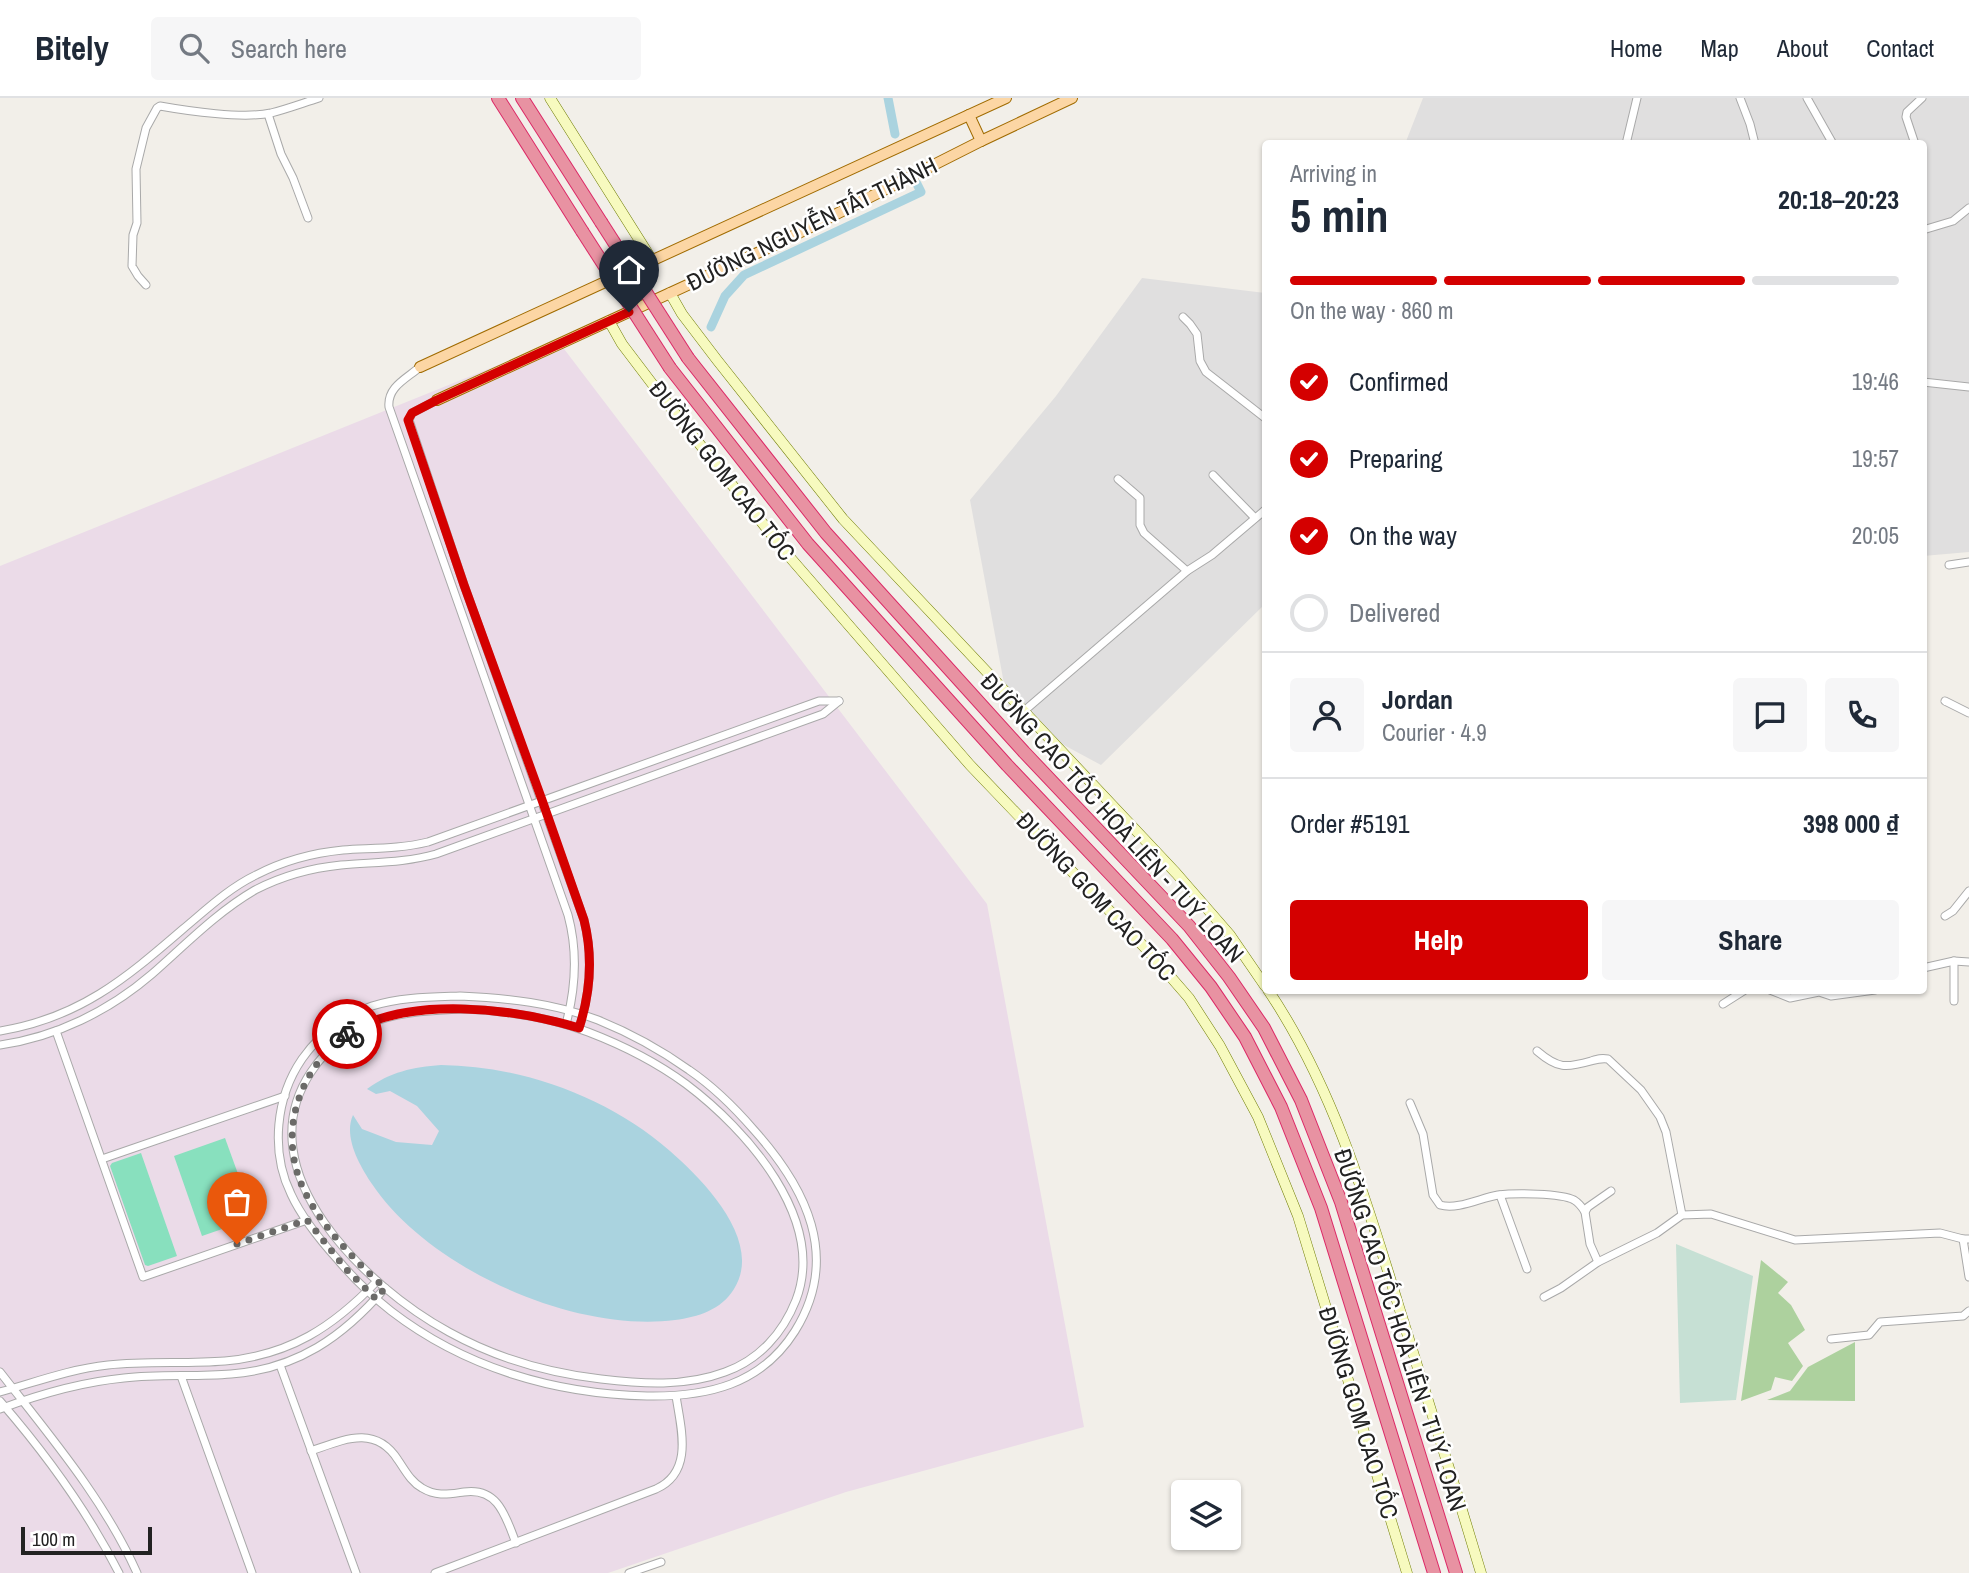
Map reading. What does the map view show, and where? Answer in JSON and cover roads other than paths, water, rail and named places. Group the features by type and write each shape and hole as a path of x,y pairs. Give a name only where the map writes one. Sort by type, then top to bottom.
{"highway":[{"name":"ĐƯỜNG CAO TỐC HOÀ LIÊN - TUÝ LOAN","path":"498,98 670,368 808,544 1007,765 1172,939 1245,1037 1281,1107 1321,1208 1434,1573"},
{"name":"ĐƯỜNG CAO TỐC HOÀ LIÊN - TUÝ LOAN","path":"522,98 688,358 826,533 1024,752 1189,926 1264,1028 1300,1100 1341,1202 1456,1573"}],"main road":[{"path":"551,98 652,260"},
{"name":"ĐƯỜNG NGUYỄN TẤT THÀNH","path":"420,367 1006,98"},
{"name":"ĐƯỜNG NGUYỄN TẤT THÀNH","path":"437,400 779,243 1072,98"},
{"path":"969,115 981,141"},
{"path":"670,293 682,314 717,360 843,519 1203,904 1230,935 1262,982"},
{"name":"ĐƯỜNG GOM CAO TỐC","path":"609,321 622,344 787,554 970,765 1149,952 1189,998 1220,1046 1258,1116 1298,1216 1408,1573"},
{"path":"1271,994 1285,1015 1325,1093 1364,1192 1481,1573"}],"street":[{"path":"146,285 132,266 131,250 137,222 136,169 146,128 154,111 160,106 207,113 268,114 319,98"},
{"path":"1627,140 1637,98"},
{"path":"1740,98 1754,140"},
{"path":"1807,98 1831,140"},
{"path":"1914,140 1906,117 1907,112 1922,98"},
{"path":"268,114 281,154 308,218"},
{"path":"1927,229 1953,221 1969,208"},
{"path":"1183,317 1196,334 1200,360 1206,372 1262,416"},
{"path":"420,367 392,390 388,407 573,933 575,965 566,1024"},
{"path":"1927,382 1969,387"},
{"path":"437,400 412,413 408,420 464,585 582,912 588,939 589,971 579,1028"},
{"path":"1213,475 1255,518"},
{"path":"1118,479 1140,498 1140,525 1144,533 1187,571"},
{"path":"1024,711 1187,571 1212,555 1262,512"},
{"path":"1949,565 1969,562"},
{"path":"0,1031 54,1017 95,998 138,968 228,891 272,867 322,853 390,848 438,839 819,701 839,701 823,714 426,857 396,863 317,868 278,879 223,912 150,976 91,1015 56,1031 0,1045"},
{"path":"1945,701 1969,713"},
{"path":"1945,916 1953,911 1969,891"},
{"path":"1954,961 1954,1001"},
{"path":"1927,967 1954,961 1969,962"},
{"path":"1723,1004 1739,994"},
{"path":"1780,994 1790,998 1807,994"},
{"path":"1826,994 1846,994"},
{"path":"460,996 506,999 583,1015 666,1054 703,1080 762,1138 788,1174 804,1202 813,1226 815,1283 810,1302 797,1328 778,1353 752,1374 718,1389 676,1396 624,1396 570,1389 497,1370 452,1350 410,1325 367,1291 331,1253 290,1192 281,1163 279,1128 285,1096 296,1068 314,1044 341,1021 370,1007 403,999 460,996"},
{"path":"442,1010 520,1014 566,1024 623,1047 659,1066 700,1096 731,1124 754,1151 790,1203 800,1233 801,1283 786,1322 770,1343 753,1358 721,1374 674,1383 621,1382 569,1375 497,1355 451,1334 385,1288 363,1269 311,1201 299,1179 293,1145 294,1115 303,1086 312,1070 332,1046 349,1033 389,1016 442,1010"},
{"path":"56,1031 143,1277 307,1220"},
{"path":"1537,1051 1564,1067 1601,1058 1608,1059 1649,1099 1664,1124 1682,1215"},
{"path":"102,1159 285,1096"},
{"path":"1409,1103 1425,1142 1431,1186 1436,1201 1449,1206 1500,1195 1569,1198 1581,1205 1585,1212 1590,1244 1598,1262"},
{"path":"731,1124 740,1114"},
{"path":"1585,1212 1611,1191"},
{"path":"1500,1195 1527,1269"},
{"path":"1544,1297 1598,1262 1657,1233 1682,1215 1711,1214 1795,1240 1940,1233 1966,1239 1969,1277"},
{"path":"0,1392 93,1367 224,1361 262,1355 293,1345 319,1331 342,1314 377,1281"},
{"path":"119,1573 78,1501 49,1461 2,1406 95,1381 125,1377 243,1373 280,1365 311,1352 352,1324 385,1288"},
{"path":"1831,1339 1866,1336 1880,1322 1963,1316 1969,1311"},
{"path":"786,1322 797,1328"},
{"path":"280,1365 356,1573"},
{"path":"0,1372 95,1498 116,1531 137,1573"},
{"path":"181,1376 252,1573"},
{"path":"435,1573 668,1483 676,1472 682,1453 676,1396"},
{"path":"311,1451 353,1437 380,1442 392,1452 421,1488 444,1495 476,1492 494,1500 503,1509 516,1543"},
{"path":"629,1573 661,1562"}],"water":[{"path":"441,1065 503,1071 563,1088 620,1115 670,1151 713,1195 736,1232 741,1251 741,1270 729,1296 708,1311 675,1320 635,1321 593,1316 550,1305 507,1289 466,1268 429,1243 397,1215 372,1184 354,1151 350,1124 353,1115 362,1129 396,1142 432,1145 439,1131 417,1106 390,1091 376,1094 367,1089 402,1071"}],"waterway":[{"path":"888,98 895,134"},
{"path":"711,327 725,296 744,275 921,192 917,184"}]}
